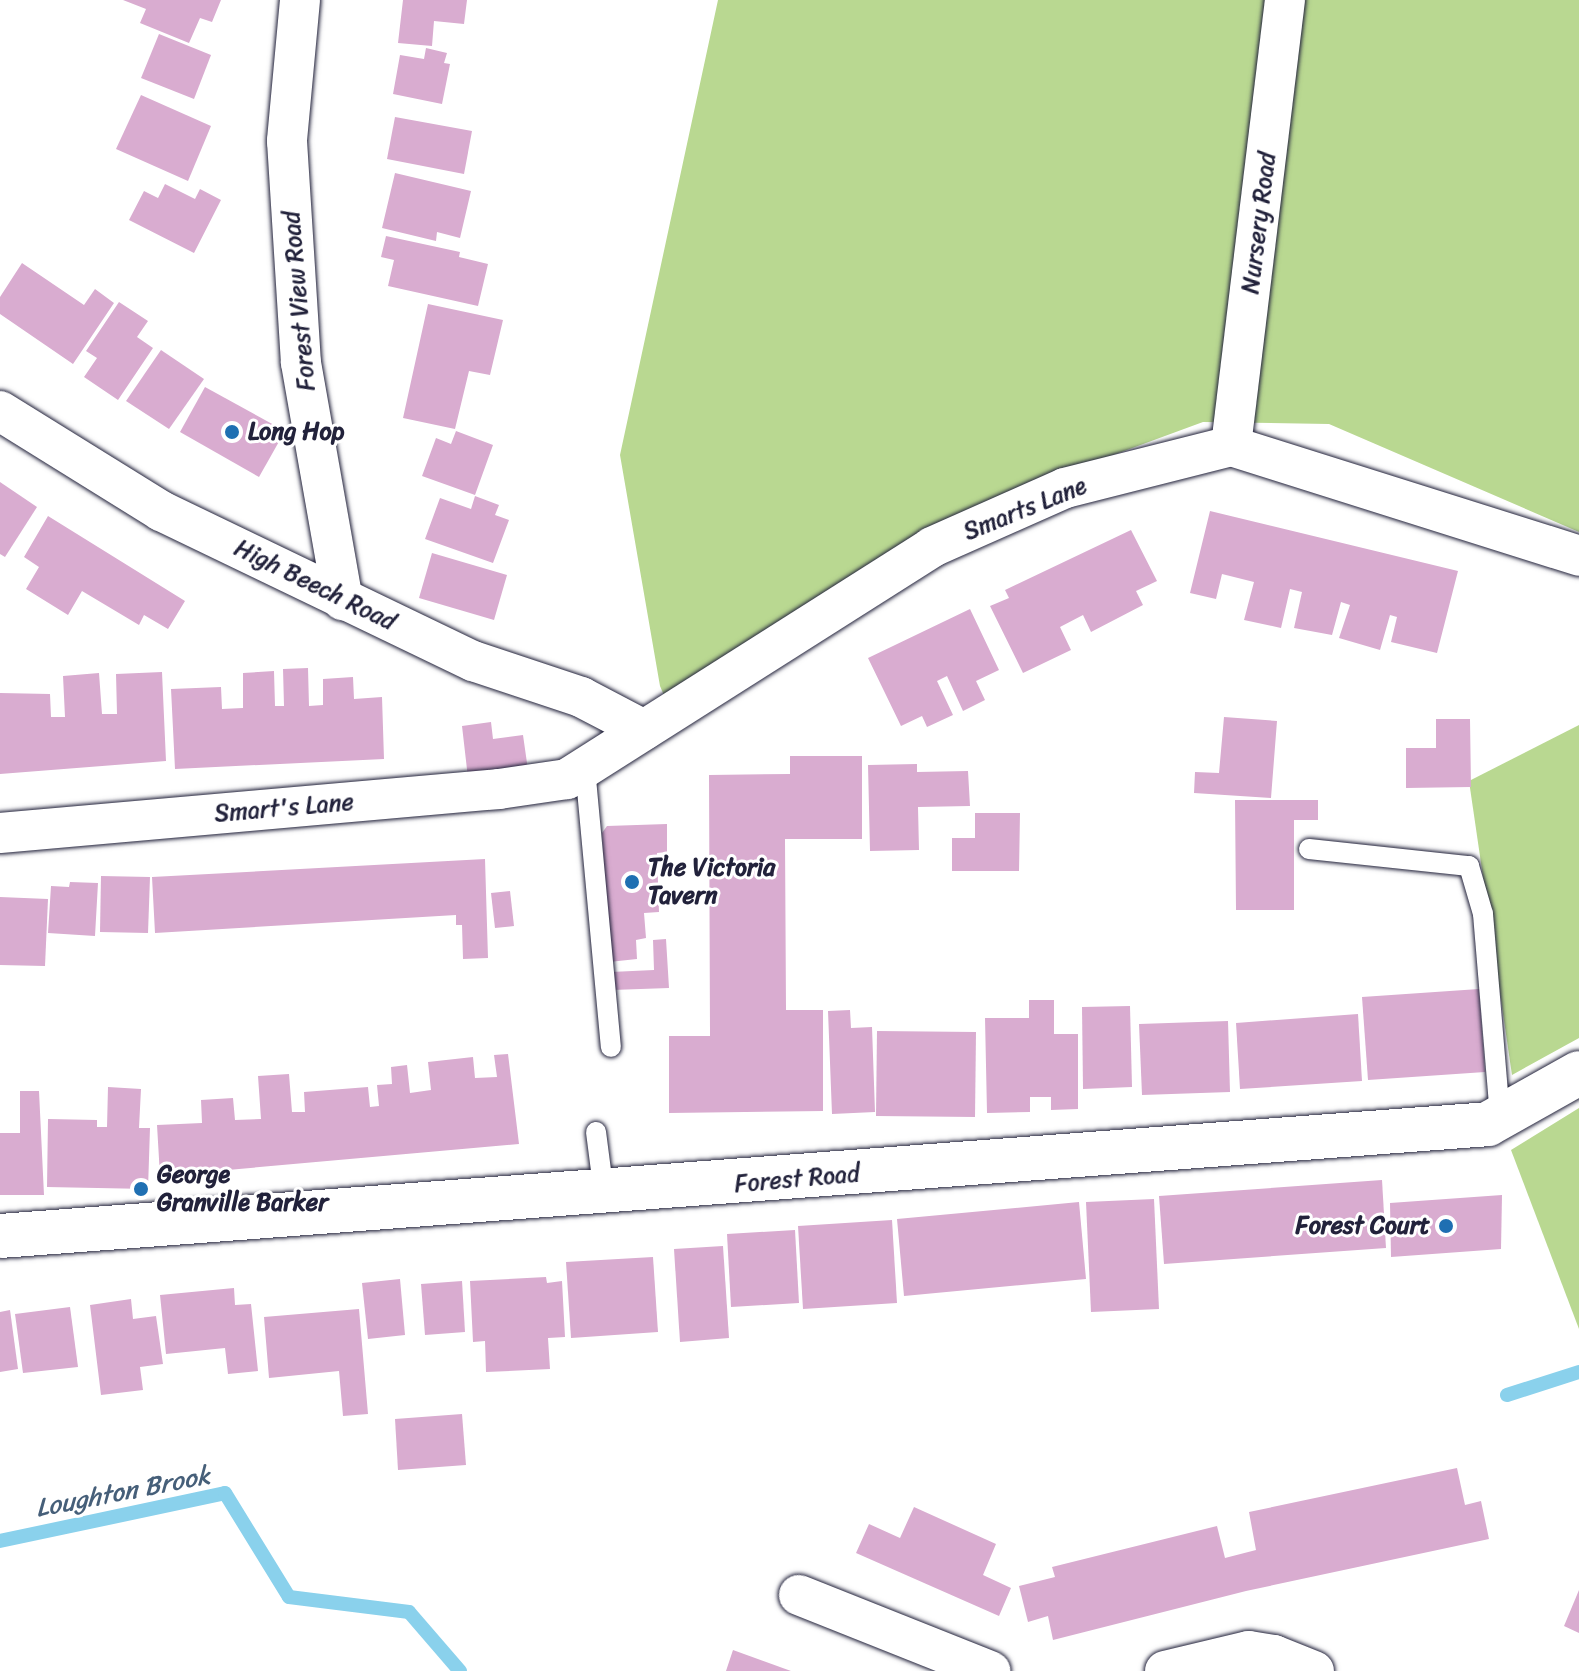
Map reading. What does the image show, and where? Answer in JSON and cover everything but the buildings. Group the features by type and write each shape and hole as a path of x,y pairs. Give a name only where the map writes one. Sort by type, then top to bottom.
{"street":[{"name":"Forest View Road","path":"300,0 287,141 301,363 343,600"},
{"name":"Nursery Road","path":"1231,446 1285,0"},
{"name":"High Beech Road","path":"0,411 161,511 473,661 581,697 644,730"},
{"path":"1231,446 1579,556"},
{"name":"Smarts Lane","path":"576,773 932,547 1065,488 1231,446"},
{"name":"Smart's Lane","path":"0,833 499,789 576,773"},
{"name":"Forest Road","path":"0,1236 604,1194 1501,1120 1579,1073"},
{"path":"799,1595 990,1671"},
{"path":"1165,1671 1249,1651 1274,1655 1314,1671"}],"lane":[{"path":"576,773 611,1047"},
{"path":"1309,849 1469,866 1483,914 1501,1120"},
{"path":"596,1132 604,1194"}],"green space":[{"path":"718,0 1579,0 1579,532 1329,424 1203,422 1097,461 669,707 660,686 620,455"},
{"path":"1579,725 1579,1038 1512,1075 1469,781"},
{"path":"1579,1108 1579,1329 1511,1150"}],"waterway":[{"name":"Loughton Brook","path":"1507,1395 1579,1372"},
{"name":"Loughton Brook","path":"0,1541 225,1493 289,1597 409,1612 460,1671"}],"place":[{"name":"Long Hop","path":"232,432"},
{"name":"The Victoria Tavern","path":"632,882"},
{"name":"George Granville Barker","path":"141,1189"},
{"name":"Forest Court","path":"1446,1226"}]}
